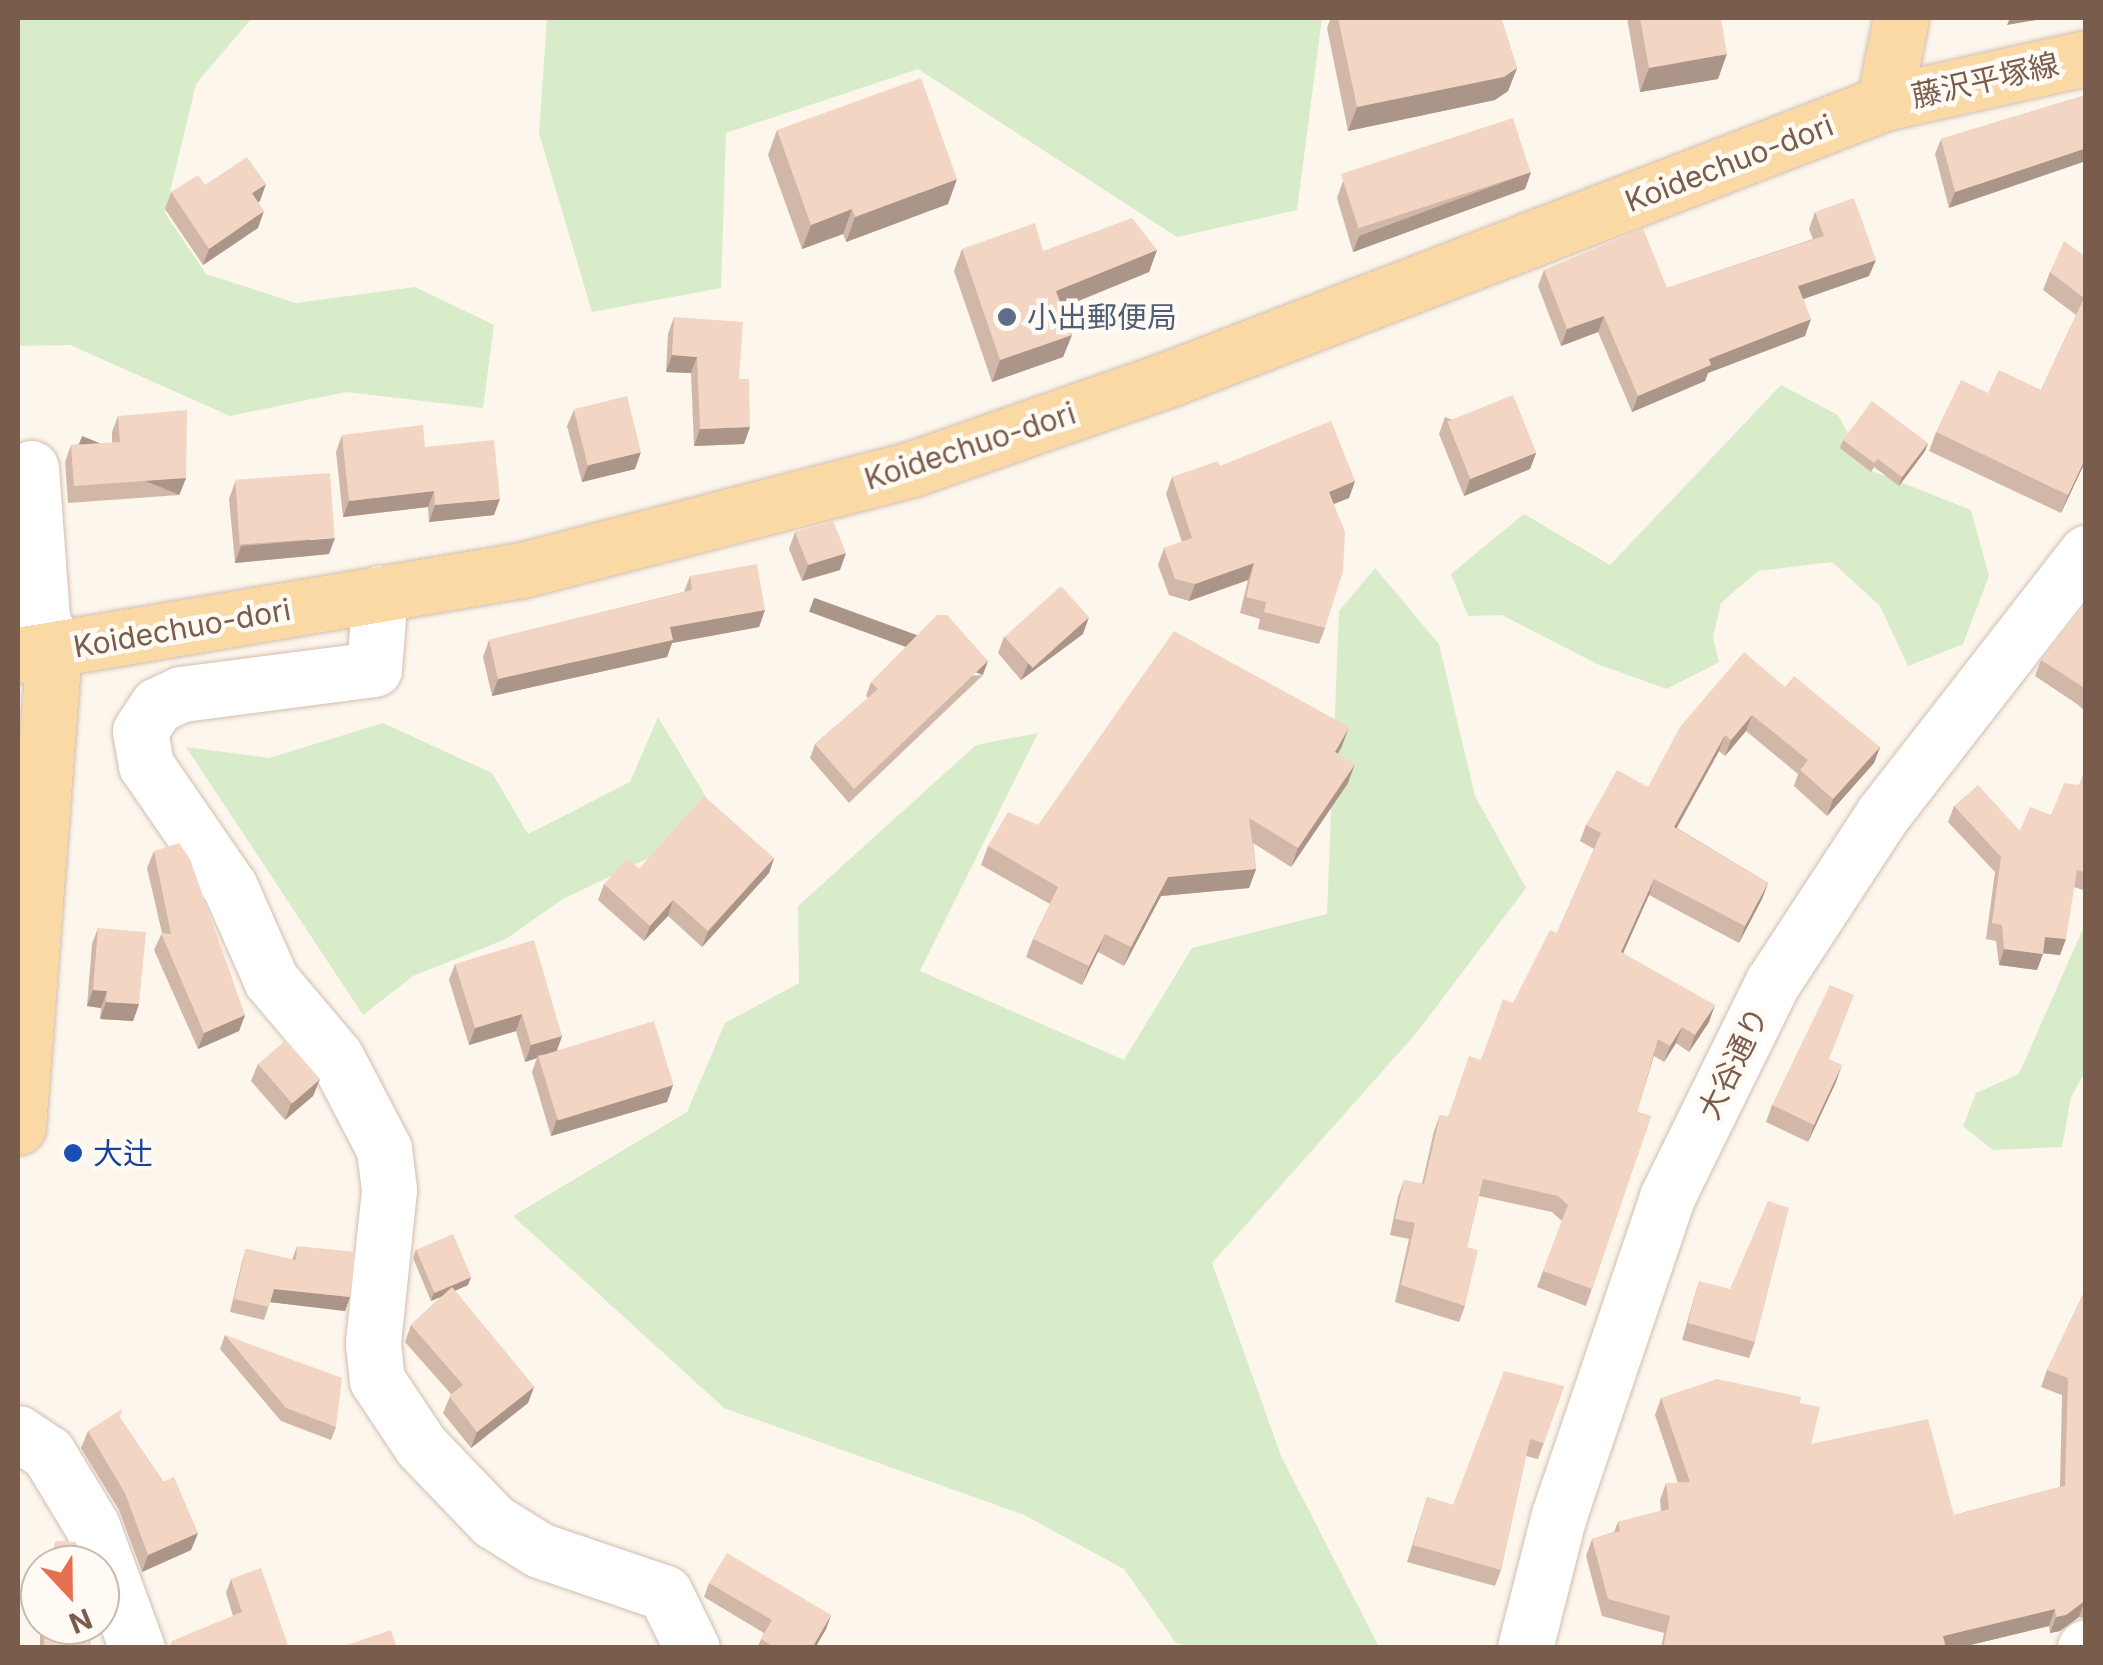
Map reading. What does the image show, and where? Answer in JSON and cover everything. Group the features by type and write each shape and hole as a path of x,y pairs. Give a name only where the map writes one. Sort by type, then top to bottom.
{"main road":[{"path":"1884,103 1901,18"},
{"name":"藤沢平塚線","path":"1884,103 2086,58"},
{"name":"Koidechuo-dori","path":"36,652 522,570 912,469 1174,377 1884,103"},
{"path":"18,1127 36,652"}],"street":[{"path":"30,468 42,618 36,652"},
{"name":"大谷通り","path":"1525,1648 1569,1482 1667,1197 1773,982 1883,814 2086,553"},
{"path":"380,593 374,669 181,694 156,704 140,731 146,765 230,887 271,980 336,1056 384,1149 389,1190 374,1343 376,1380 421,1446 493,1521 539,1550 665,1593 692,1648"},
{"path":"18,1433 48,1453 92,1526 136,1648"}],"green space":[{"path":"18,18 252,18 196,84 165,213 206,274 296,303 415,287 494,325 483,408 346,392 230,416 70,345 18,346"},
{"path":"547,18 1322,18 1297,210 1177,237 918,69 726,133 721,288 592,312 539,133"},
{"path":"1781,385 1838,415 1867,469 1971,510 1989,576 1963,644 1908,666 1880,606 1832,562 1758,571 1721,603 1713,637 1719,662 1667,689 1597,664 1502,615 1468,616 1451,574 1524,514 1610,565"},
{"path":"1375,568 1439,644 1475,796 1526,888 1418,1031 1212,1263 1281,1456 1379,1647 1202,1648 1176,1643 1124,1569 1024,1515 724,1408 513,1216 687,1112 725,1023 799,983 798,906 976,745 1038,733 920,971 1124,1060 1192,948 1327,914 1339,611"},
{"path":"658,717 709,802 674,846 563,899 506,939 413,976 363,1015 186,747 269,758 383,723 492,773 528,834 630,782"},
{"path":"2085,924 2085,1072 2071,1097 2062,1147 1993,1150 1963,1126 1976,1093 2019,1074"}],"building":[{"path":"1338,18 1501,18 1517,68 1504,77 1357,107"},
{"path":"1640,18 1721,18 1727,54 1649,68"},
{"path":"921,78 957,179 855,217 852,209 811,225 777,130"},
{"path":"2086,95 2086,148 1955,192 1941,139"},
{"path":"1513,118 1531,172 1358,228 1341,174"},
{"path":"247,157 266,184 252,193 264,211 209,249 171,192 198,175 205,185"},
{"path":"1854,198 1876,260 1798,286 1811,319 1709,359 1711,365 1638,396 1604,316 1567,329 1544,270 1643,228 1667,288 1824,236 1815,212"},
{"path":"1132,218 1157,250 1056,291 1072,335 1000,360 962,249 1035,223 1043,251"},
{"path":"2064,241 2086,257 2086,457 2068,495 1936,432 1961,380 1988,393 1999,370 2041,390 2084,298 2050,272"},
{"path":"674,317 743,322 739,379 749,379 750,427 700,429 697,357 672,355"},
{"path":"1513,395 1536,452 1470,479 1447,422"},
{"path":"627,396 641,452 588,466 574,409"},
{"path":"1872,401 1928,443 1902,477 1878,459 1874,463 1843,440"},
{"path":"187,410 186,478 74,486 71,445 120,442 118,416"},
{"path":"1331,421 1355,481 1329,492 1345,532 1343,571 1325,628 1264,612 1266,602 1246,597 1254,563 1195,584 1175,579 1164,548 1192,538 1172,477 1218,461 1220,466"},
{"path":"423,425 425,447 494,440 500,499 435,505 434,491 349,501 342,435"},
{"path":"330,473 335,538 240,544 235,480"},
{"path":"833,521 846,553 808,565 795,532"},
{"path":"757,564 765,610 670,627 673,640 498,679 489,640 692,590 690,576"},
{"path":"1061,586 1089,617 1033,668 1005,637"},
{"path":"2086,604 2086,689 2041,660"},
{"path":"937,615 947,615 988,661 854,789 815,744 878,689 871,682"},
{"path":"1174,631 1349,727 1335,752 1355,764 1298,848 1249,818 1256,869 1168,877 1131,947 1105,934 1089,966 1033,939 1058,887 988,846 1008,812 1038,825"},
{"path":"1744,652 1785,687 1794,676 1880,747 1833,799 1800,770 1808,760 1752,715 1731,740 1725,735 1674,827 1768,883 1745,926 1654,879 1621,952 1715,1005 1695,1035 1682,1027 1670,1046 1658,1039 1637,1112 1651,1116 1592,1289 1543,1271 1568,1205 1558,1196 1483,1179 1467,1247 1478,1250 1465,1306 1401,1285 1415,1223 1395,1219 1404,1180 1424,1184 1440,1115 1448,1117 1469,1056 1481,1060 1503,999 1513,1003 1550,930 1557,933 1601,833 1586,825 1617,770 1648,787 1680,727"},
{"path":"2083,774 2086,873 2077,870 2066,939 2045,937 2043,954 2004,949 2002,925 1992,923 2001,857 1954,806 1978,785 2020,831 2030,807 2051,815 2064,783 2079,785"},
{"path":"704,796 774,858 708,931 673,900 650,926 604,884 628,858 639,869"},
{"path":"179,843 190,859 245,1015 204,1033 161,933 171,934 154,851"},
{"path":"98,928 146,932 139,1004 106,1002 107,991 93,990"},
{"path":"534,940 562,1036 531,1045 522,1014 475,1028 455,964"},
{"path":"1830,985 1854,995 1829,1059 1842,1065 1814,1125 1772,1105"},
{"path":"654,1021 674,1085 558,1120 538,1056"},
{"path":"286,1040 320,1079 292,1104 258,1064"},
{"path":"1768,1201 1789,1208 1755,1342 1688,1323 1699,1281 1730,1289"},
{"path":"453,1234 471,1277 435,1293 416,1250"},
{"path":"297,1246 355,1252 350,1297 274,1289 269,1307 234,1299 246,1249 296,1260"},
{"path":"452,1287 534,1387 477,1432 449,1396 463,1385 411,1325"},
{"path":"2086,1288 2086,1600 2066,1615 2056,1617 2055,1609 1943,1636 1946,1648 1663,1648 1670,1616 1608,1599 1592,1539 1620,1531 1618,1522 1669,1509 1666,1483 1690,1482 1661,1398 1717,1379 1801,1397 1800,1403 1820,1407 1811,1444 1928,1419 1954,1515 2065,1486 2068,1378 2047,1370"},
{"path":"225,1335 342,1378 336,1427 286,1408"},
{"path":"1504,1371 1564,1386 1544,1443 1530,1439 1501,1570 1413,1545 1427,1497 1453,1505"},
{"path":"122,1409 120,1418 163,1482 174,1477 198,1533 148,1555 125,1493 88,1431"},
{"path":"56,1541 77,1545 55,1545"},
{"path":"727,1553 831,1615 812,1648 775,1648 761,1639 772,1620 709,1583"},
{"path":"261,1568 289,1648 169,1648 172,1641 242,1612 231,1579"},
{"path":"391,1630 397,1648 338,1648"},
{"path":"44,1645 91,1645 91,1648"}],"place":[{"name":"小出郵便局","path":"1007,317"},
{"name":"大辻","path":"73,1153"}]}
